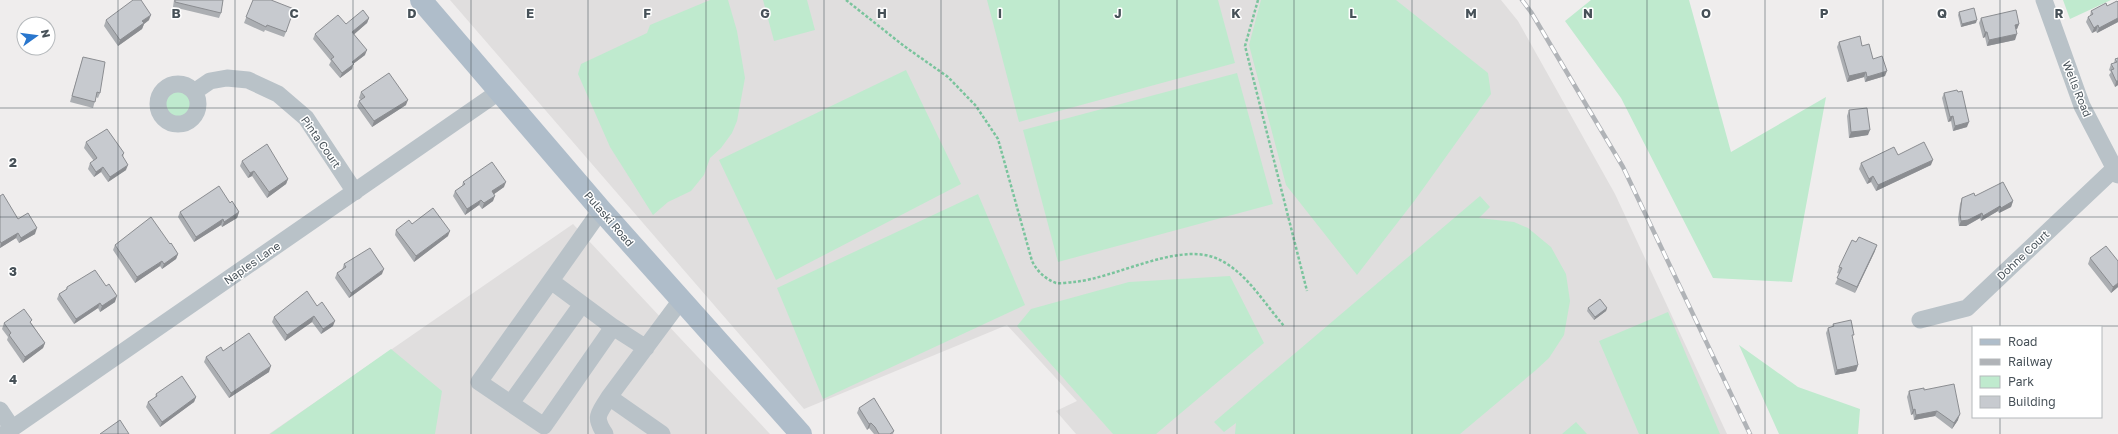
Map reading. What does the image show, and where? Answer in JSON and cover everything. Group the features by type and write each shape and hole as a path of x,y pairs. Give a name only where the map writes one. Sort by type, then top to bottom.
{"main road":[{"name":"Pulaski Road","path":"421,0 500,90 601,210 801,434"}],"street":[{"name":"Wells Road","path":"2044,0 2082,106 2116,172"},
{"name":"Pinta Court","path":"194,92 210,81 227,78 248,80 278,94 306,118 355,192"},
{"name":"Naples Lane","path":"8,431 355,192 500,90"},
{"name":"Dohne Court","path":"1920,320 1967,308 2116,172"},
{"path":"601,210 479,382 544,426 613,327"},
{"path":"551,281 613,327 646,348"},
{"path":"605,434 598,423 598,416 609,397 682,300"},
{"path":"511,403 582,304"},
{"path":"609,397 662,434"},
{"path":"0,410 8,431"}],"path":[{"path":"846,0 904,46 948,77 976,106 998,139 1032,261 1038,272 1057,283 1088,280 1160,259 1190,254 1213,257 1242,274 1284,326"},
{"path":"1258,0 1245,46 1307,291"}],"shaded area":[{"path":"450,0 1501,0 1518,21 1615,194 1727,434 1076,434 1056,411 1077,401 1007,325 804,409"},
{"path":"573,224 770,434 269,434"}],"green space":[{"path":"710,0 728,0 737,31 745,78 737,121 732,133 721,148 710,158 704,175 691,191 668,202 653,215 610,147 578,74 581,64 647,33 650,25"},
{"path":"763,0 807,0 815,30 774,41"},
{"path":"987,0 1218,0 1235,63 1019,122"},
{"path":"1261,0 1396,0 1488,73 1491,94 1415,200 1357,275 1286,185 1249,45"},
{"path":"1591,0 1689,0 1731,152 1826,97 1792,282 1713,278 1621,98 1565,21"},
{"path":"2063,0 2111,0 2070,19"},
{"path":"906,70 961,184 776,280 719,160"},
{"path":"1237,73 1273,204 1058,262 1023,130"},
{"path":"175,87 181,87 190,92 194,98 194,110 190,116 181,121 175,121 166,116 161,107 161,101 166,92"},
{"path":"978,194 1025,305 823,399 777,288"},
{"path":"1480,196 1490,207 1479,218 1514,222 1528,228 1551,247 1566,274 1570,301 1564,335 1549,358 1536,370 1460,434 1235,434 1236,423 1224,432 1214,422"},
{"path":"1230,276 1264,343 1156,434 1113,434 1017,326 1031,309 1129,282"},
{"path":"1668,312 1720,434 1639,434 1599,341"},
{"path":"1739,345 1798,387 1860,409 1858,434 1779,434"},
{"path":"391,349 442,391 435,434 270,434"},
{"path":"1576,422 1587,434 1562,434"}],"building":[{"path":"133,0 141,0 151,15 142,21 144,23 120,40 106,20"},
{"path":"175,0 223,0 221,13 175,2"},
{"path":"253,0 271,0 294,9 286,32 267,25 266,27 246,17"},
{"path":"2117,1 2118,18 2099,28 2098,25 2094,28 2088,17 2093,14 2091,11 2106,3 2107,6"},
{"path":"1974,8 1977,20 1962,24 1959,12"},
{"path":"363,10 369,18 352,32 367,50 352,62 354,64 342,73 331,59 334,57 315,34 338,15 346,24"},
{"path":"2016,10 2019,24 2015,25 2017,34 1989,40 1981,18"},
{"path":"1860,36 1862,46 1869,44 1873,59 1882,56 1887,71 1867,77 1866,72 1849,76 1839,42"},
{"path":"83,57 105,62 100,93 97,92 95,102 72,96"},
{"path":"2118,58 2118,81 2116,81 2111,70 2114,69 2111,64 2117,62 2115,59"},
{"path":"389,73 408,100 374,121 359,101 365,97 361,92"},
{"path":"1957,90 1958,92 1962,91 1969,122 1955,126 1953,116 1950,117 1944,93"},
{"path":"1867,108 1870,130 1851,132 1849,110"},
{"path":"107,129 124,153 122,155 128,165 110,177 103,167 96,172 90,163 97,158 86,142"},
{"path":"1924,142 1933,160 1878,185 1873,176 1869,179 1861,163 1894,147 1898,155"},
{"path":"267,144 288,179 269,192 254,171 250,173 242,161"},
{"path":"492,162 506,182 492,191 495,196 484,203 481,200 467,209 455,191 465,184 463,182"},
{"path":"2003,182 2013,201 2001,208 2000,206 1983,216 1982,213 1968,220 1961,221 1960,214 1962,198 1974,193 1975,196"},
{"path":"219,186 230,203 232,201 239,212 224,222 223,219 196,237 180,212"},
{"path":"3,194 18,219 28,213 37,228 21,238 18,233 1,243 0,196"},
{"path":"433,208 450,231 416,256 396,230 409,220 412,224"},
{"path":"151,217 178,254 164,264 162,261 137,277 115,245"},
{"path":"1859,237 1877,245 1857,287 1837,278 1842,268 1839,267 1852,240 1856,242"},
{"path":"2106,246 2118,261 2118,283 2113,287 2090,258"},
{"path":"370,248 384,269 351,293 337,273 346,267 344,264"},
{"path":"95,270 106,286 109,284 117,296 102,306 100,303 76,319 59,294 67,289 67,287"},
{"path":"307,291 317,306 322,302 335,321 323,329 314,316 287,335 274,317"},
{"path":"1600,299 1607,308 1595,317 1588,308"},
{"path":"24,309 32,320 30,322 45,343 25,357 9,335 11,333 4,323"},
{"path":"1851,320 1854,335 1852,335 1858,365 1837,370 1828,328 1834,326 1833,324"},
{"path":"249,333 271,366 231,393 206,357 221,347 223,351"},
{"path":"182,376 196,397 162,422 148,402 157,396 156,394"},
{"path":"1954,384 1960,414 1954,423 1937,411 1916,415 1915,409 1913,410 1909,391 1924,388 1924,390"},
{"path":"874,398 894,431 890,434 879,434 871,423 869,424 859,408"},
{"path":"120,420 129,434 100,434"}],"railway":[{"path":"1522,0 1531,12 1623,167 1750,434"}]}
